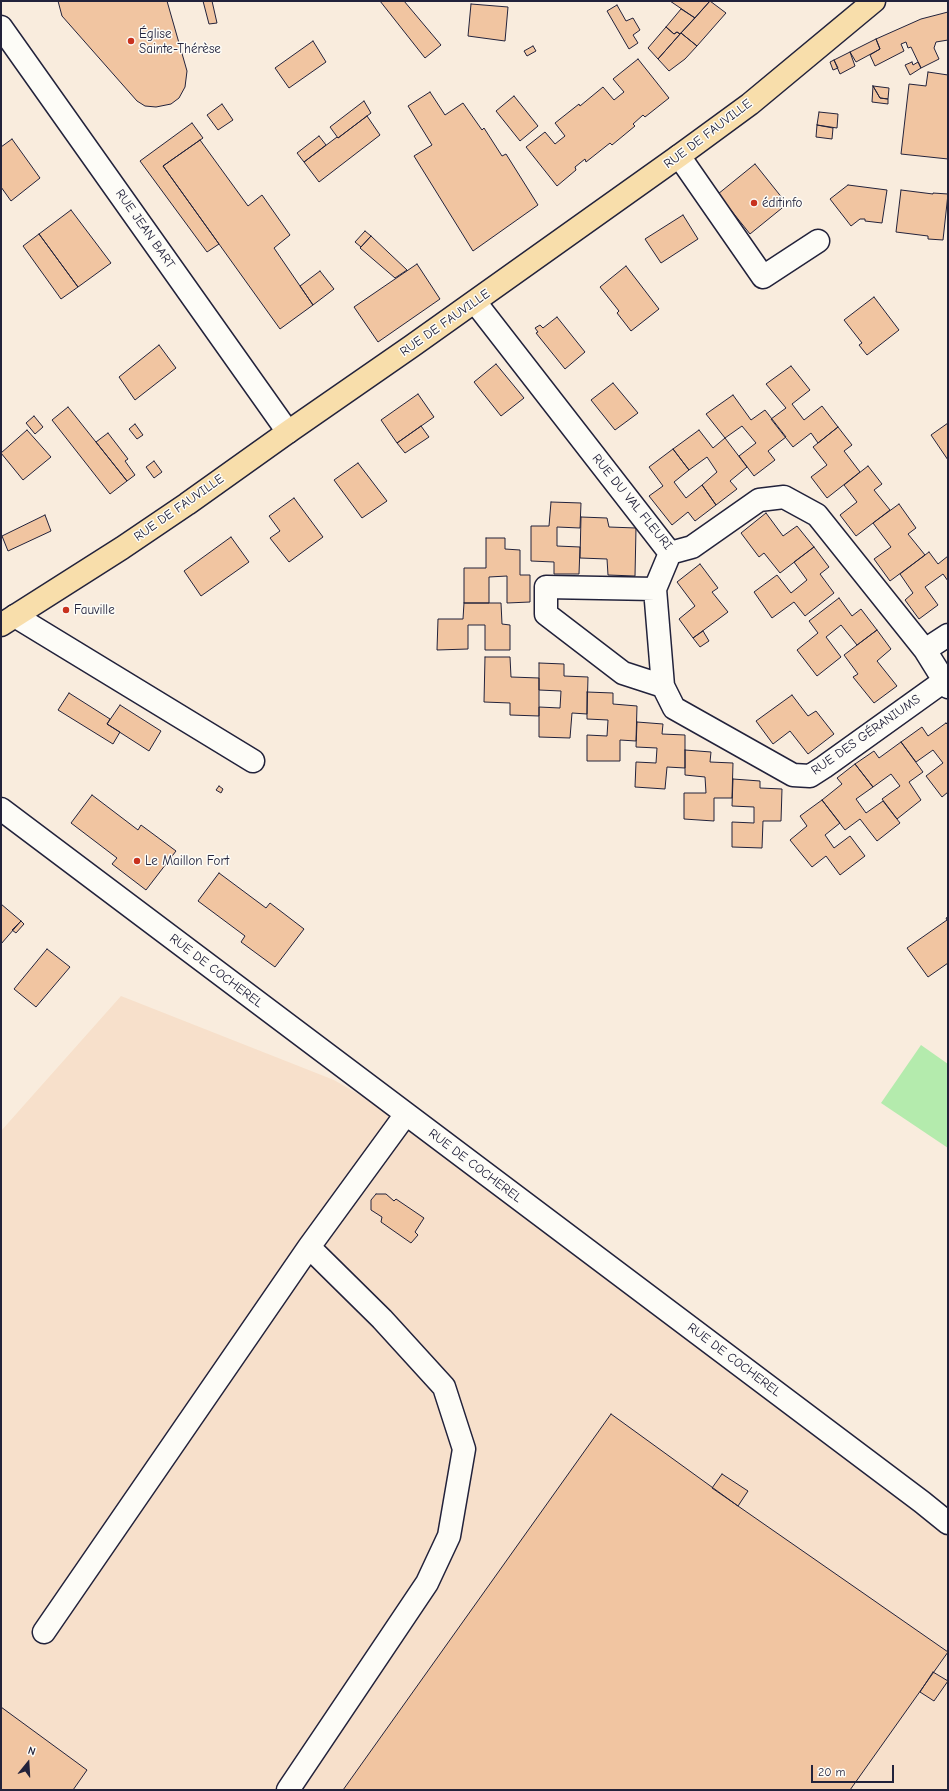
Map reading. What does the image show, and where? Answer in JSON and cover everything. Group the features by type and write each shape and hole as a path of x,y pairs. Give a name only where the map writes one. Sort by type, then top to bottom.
{"main road":[{"name":"RUE DE FAUVILLE","path":"8,620 122,548 475,302 679,156 750,104 863,4"}],"street":[{"name":"RUE JEAN BART","path":"1,27 288,432"},
{"path":"679,156 763,278 818,241"},
{"name":"RUE DU VAL FLEURI","path":"475,302 670,553 692,547 759,500 784,497 817,515 925,650 946,684"},
{"name":"RUE DES GÉRANIUMS","path":"670,553 655,589 664,686 674,708 793,775 810,776 946,684"},
{"path":"655,589 546,587 546,614 624,673 664,686"},
{"path":"8,620 253,761"},
{"path":"925,650 948,635"},
{"name":"RUE DE COCHEREL","path":"1,809 948,1523"},
{"path":"44,1632 309,1247 406,1114"},
{"path":"288,1790 427,1583 449,1536 464,1449 444,1387 382,1318 309,1247"}],"shaded area":[{"path":"121,996 334,1080 452,1148 922,1502 948,1506 948,1790 1,1790 1,1131"}],"green space":[{"path":"921,1045 948,1064 948,1148 881,1103"}],"building":[{"name":"Église Sainte-Thérèse","path":"58,1 167,1 187,71 185,87 179,98 171,104 156,107 145,106 137,101 62,16"},
{"path":"203,1 212,1 217,23 209,24"},
{"path":"380,1 404,1 441,45 425,58"},
{"path":"670,1 710,1 695,18"},
{"path":"710,1 726,13 697,46 681,33"},
{"path":"471,4 508,7 505,41 468,36"},
{"path":"617,5 626,21 633,18 640,30 633,35 638,43 629,49 607,11"},
{"path":"681,9 695,18 680,34 677,32 674,34 666,27"},
{"path":"948,12 948,40 936,42 934,48 939,59 921,68 911,47 908,48 906,42 901,44 904,51 875,66 870,55 880,49 876,39 921,19"},
{"path":"666,27 674,34 677,32 680,34 658,59 648,48"},
{"path":"681,33 697,46 685,59 669,71 658,59"},
{"path":"876,39 880,49 856,62 850,52"},
{"path":"313,41 326,62 289,88 275,68"},
{"path":"533,46 536,51 527,56 524,51"},
{"path":"850,52 855,66 840,74 834,60"},
{"path":"638,59 669,98 645,117 643,115 633,124 635,126 612,145 610,143 586,162 585,159 575,167 576,170 557,186 526,147 545,132 555,144 565,136 555,123 579,104 580,106 603,87 614,100 624,92 613,79"},
{"path":"834,60 838,68 833,70 830,62"},
{"path":"912,62 913,65 918,62 921,68 910,75 905,65"},
{"path":"928,72 948,75 948,159 901,154 909,84 926,86"},
{"path":"873,86 880,98 888,99 888,104 872,102"},
{"path":"873,86 889,88 888,99 880,98"},
{"path":"430,92 445,115 463,103 482,130 484,128 502,156 506,154 538,205 473,251 414,156 432,145 408,106"},
{"path":"514,96 538,126 520,141 496,111"},
{"path":"364,101 371,113 338,138 330,127"},
{"path":"222,104 233,120 218,130 207,115"},
{"path":"819,112 838,114 837,128 817,125"},
{"path":"367,116 380,135 319,182 304,162"},
{"path":"192,123 203,138 163,166 219,244 207,252 140,161"},
{"path":"817,125 833,128 832,139 816,137"},
{"path":"319,136 326,145 304,162 297,153"},
{"path":"12,139 40,178 11,201 1,187 1,147"},
{"path":"200,140 248,206 262,195 290,235 274,248 313,305 280,329 163,166"},
{"path":"755,164 787,204 750,234 718,194"},
{"path":"848,185 887,190 882,223 860,219 851,226 830,199"},
{"path":"901,190 933,194 948,194 943,240 928,239 928,236 896,232"},
{"path":"71,210 111,263 78,287 39,234"},
{"path":"683,215 698,239 661,263 645,239"},
{"path":"365,231 371,236 361,247 355,242"},
{"path":"39,234 78,287 61,299 23,246"},
{"path":"371,236 407,270 395,278 360,248"},
{"path":"417,264 440,299 378,342 354,307"},
{"path":"626,266 659,309 631,331 617,313 619,311 600,287"},
{"path":"320,271 334,289 313,305 300,286"},
{"path":"874,297 899,330 867,355 859,345 862,343 844,320"},
{"path":"557,317 585,352 565,369 536,333 538,332 535,328 540,325 543,328"},
{"path":"159,345 176,368 135,400 119,377"},
{"path":"496,364 524,398 501,416 474,382"},
{"path":"791,366 810,390 792,404 804,420 822,406 838,427 818,443 811,433 793,447 771,419 786,408 766,384"},
{"path":"613,383 638,413 615,430 591,400"},
{"path":"418,394 434,417 397,443 381,420"},
{"path":"733,395 751,420 765,410 786,437 768,451 775,460 754,476 739,456 756,443 742,426 725,438 706,414"},
{"path":"68,407 127,481 110,494 52,420"},
{"path":"34,416 43,427 35,434 26,423"},
{"path":"948,423 948,460 931,435"},
{"path":"135,424 143,435 137,439 129,429"},
{"path":"421,426 429,437 405,453 397,443"},
{"path":"838,427 852,445 844,451 860,472 827,498 811,477 827,465 813,447"},
{"path":"27,430 51,457 23,480 1,453"},
{"path":"699,430 713,448 725,438 747,467 730,481 737,489 716,505 702,485 717,472 707,457 689,470 673,449"},
{"path":"108,433 128,459 125,461 135,475 127,481 96,442"},
{"path":"673,449 689,470 674,482 686,498 702,485 716,505 695,521 688,512 672,525 649,496 663,486 649,467"},
{"path":"154,461 162,472 154,478 146,467"},
{"path":"358,463 387,501 362,518 334,480"},
{"path":"868,466 882,484 874,490 890,510 856,536 840,515 857,502 844,485"},
{"path":"294,498 323,537 289,562 270,538 280,531 269,516"},
{"path":"551,502 581,503 580,528 557,527 557,546 580,547 579,574 554,574 554,562 531,561 531,526 549,526"},
{"path":"899,504 916,528 908,534 925,555 890,581 874,559 891,547 873,523"},
{"path":"766,513 783,536 797,526 814,547 780,573 764,553 759,557 741,533"},
{"path":"45,515 51,531 8,551 2,536"},
{"path":"581,517 607,518 609,527 636,528 635,576 608,575 607,559 580,558"},
{"path":"231,537 249,562 201,596 184,571"},
{"path":"486,538 505,538 505,549 520,550 520,575 530,575 530,602 507,603 507,576 489,577 489,603 464,603 464,568 486,568"},
{"path":"814,547 829,567 820,574 834,593 805,616 794,602 772,618 754,592 777,575 791,593 807,580 794,562"},
{"path":"929,552 938,564 948,556 948,581 943,574 925,587 938,605 919,619 905,600 913,593 900,574"},
{"path":"700,564 718,588 712,592 728,612 693,638 679,619 695,606 677,582"},
{"path":"839,598 852,616 861,609 877,630 857,645 841,625 826,637 841,657 817,676 797,650 818,633 809,621"},
{"path":"464,603 501,603 502,624 510,625 510,650 485,650 485,625 468,625 468,649 437,650 438,619 463,619"},
{"path":"877,630 891,649 877,661 897,686 874,703 853,677 858,674 844,655"},
{"path":"703,631 709,641 700,647 693,638"},
{"path":"485,657 510,657 511,677 539,678 539,716 510,715 510,703 484,702"},
{"path":"539,663 564,664 564,676 588,677 587,714 572,713 570,738 539,737 539,707 560,708 561,691 539,690"},
{"path":"587,692 613,693 613,704 637,706 636,741 620,740 620,761 587,761 587,735 607,736 608,720 587,719"},
{"path":"69,693 110,719 107,724 120,732 113,744 58,710"},
{"path":"792,695 808,716 816,711 834,734 808,754 790,731 773,744 756,721"},
{"path":"120,705 161,731 149,751 107,724"},
{"path":"637,722 663,724 662,734 685,735 685,768 667,767 665,789 635,787 636,762 656,763 657,748 636,747"},
{"path":"946,723 948,725 948,792 942,797 926,776 943,763 933,750 916,762 901,742 922,727 928,736"},
{"path":"901,742 923,772 909,782 921,800 897,819 882,799 900,786 891,774 873,787 855,764 874,751 879,758"},
{"path":"685,750 711,752 710,762 733,763 732,798 714,798 714,821 684,819 684,793 706,793 705,777 685,775"},
{"path":"855,764 873,787 856,799 866,813 883,801 900,823 877,841 860,819 845,830 822,800 842,784 837,778"},
{"path":"733,779 760,781 760,788 782,789 781,821 763,821 762,848 732,847 732,822 754,823 754,807 732,806"},
{"path":"219,786 223,789 221,793 216,790"},
{"path":"92,795 138,830 141,825 176,851 146,890 112,864 117,858 71,823"},
{"path":"822,800 840,823 825,835 834,848 850,836 865,856 840,875 826,856 812,867 790,840 807,826 800,816"},
{"path":"219,873 266,908 270,903 304,929 275,967 241,942 245,936 198,901"},
{"path":"1,904 21,921 1,944"},
{"path":"948,917 948,963 928,977 907,948 947,920 946,918"},
{"path":"21,921 24,924 16,933 12,930"},
{"path":"47,949 70,967 36,1007 14,989"},
{"path":"376,1194 386,1194 394,1201 396,1199 424,1218 415,1232 418,1235 411,1243 381,1222 382,1217 371,1210 371,1200"},
{"path":"611,1414 738,1506 948,1652 850,1790 343,1790"},
{"path":"722,1474 748,1491 738,1506 712,1488"},
{"path":"933,1672 948,1681 934,1701 920,1692"},
{"path":"1,1707 87,1770 73,1790 1,1790"}],"place":[{"name":"Église Sainte-Thérèse","path":"131,41"},
{"name":"éditinfo","path":"754,203"},
{"name":"Fauville","path":"66,610"},
{"name":"Le Maillon Fort","path":"137,861"}]}
